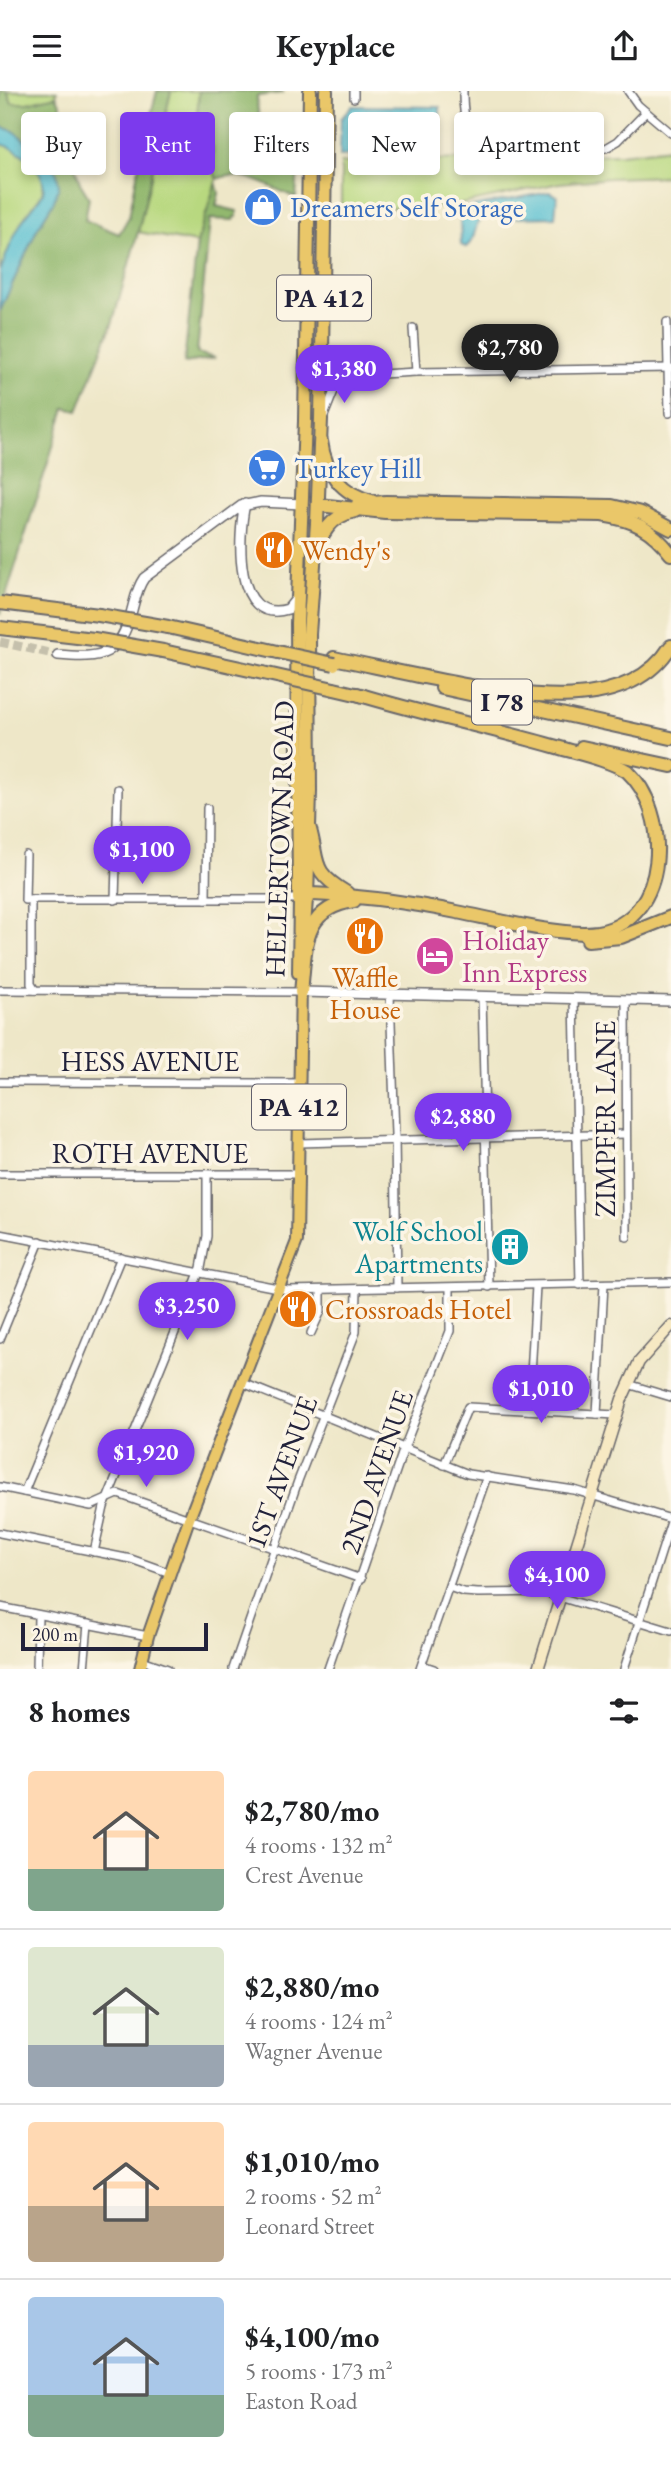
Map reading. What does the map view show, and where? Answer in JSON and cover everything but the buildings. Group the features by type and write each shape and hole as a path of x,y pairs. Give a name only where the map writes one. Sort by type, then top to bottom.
{"highway":[{"name":"HELLERTOWN ROAD","path":"303,896 298,583 310,91"},
{"name":"HELLERTOWN ROAD","path":"303,896 309,826 309,633 321,441 326,91"},
{"path":"321,441 326,464 342,487 367,500 386,502"},
{"path":"318,505 386,502 612,506 641,513 671,529"},
{"path":"302,504 365,510 602,515 636,523 654,535 671,554"},
{"path":"314,558 320,538 330,524 345,514 365,510"},
{"name":"I 78","path":"0,603 99,615 168,627 278,652 334,661 671,738"},
{"name":"I 78","path":"0,628 94,639 163,651 671,766"},
{"path":"334,661 533,695 568,695 605,690 631,681 652,669 671,646"},
{"path":"357,694 420,713 510,733 618,766 649,788 663,810 668,825"},
{"path":"309,826 314,859 320,873 353,898 587,940 621,937 671,918"},
{"path":"303,896 381,899 550,929 596,932 617,926 645,908 659,888 670,858"},
{"path":"300,992 314,921 329,907 353,898"}],"main road":[{"name":"HELLERTOWN ROAD","path":"300,992 303,896"},
{"name":"PA 412","path":"141,1664 189,1518 297,1241 300,992"},
{"path":"538,1669 616,1415 628,1384 639,1362 671,1326"}],"street":[{"path":"463,91 464,117 471,134 485,147 502,153 606,148 618,141 646,112"},
{"path":"628,91 646,112 671,133"},
{"path":"667,322 669,413"},
{"path":"412,328 416,372"},
{"path":"322,349 336,368 348,376 416,372 670,368"},
{"path":"541,354 542,369"},
{"path":"321,419 334,391 348,376"},
{"path":"245,504 241,539 243,578 248,594 263,607 273,611 285,611 294,603 298,583"},
{"path":"58,655 98,656 113,649 127,630 137,592 144,578 245,504 302,504"},
{"path":"115,900 118,789"},
{"path":"206,899 207,808"},
{"path":"26,855 25,900 303,896"},
{"path":"31,899 31,984 35,990"},
{"path":"0,990 300,992 671,1000"},
{"path":"390,995 397,1288"},
{"path":"482,997 489,1287"},
{"path":"574,999 580,1285"},
{"name":"ZIMPFER LANE","path":"626,1000 627,1237"},
{"name":"HESS AVENUE","path":"0,1082 299,1083"},
{"path":"299,1143 626,1134"},
{"name":"ROTH AVENUE","path":"0,1174 299,1174"},
{"path":"94,1552 108,1498 200,1272 207,1236 207,1174"},
{"path":"0,1234 280,1289 671,1282"},
{"path":"0,1339 40,1241"},
{"path":"24,1492 121,1257"},
{"path":"597,1414 604,1284"},
{"path":"529,1410 536,1286"},
{"name":"2ND AVENUE","path":"328,1669 404,1448 450,1331 450,1288"},
{"name":"1ST AVENUE","path":"233,1669 323,1416 356,1332 356,1289"},
{"path":"312,1333 321,1311 321,1290"},
{"path":"243,1383 468,1474 593,1495 671,1520 624,1669"},
{"path":"628,1384 671,1397"},
{"path":"444,1465 468,1407 616,1415"},
{"path":"434,1669 421,1667 487,1476"},
{"path":"0,1487 91,1506 118,1494 361,1579"},
{"path":"0,1533 131,1559 170,1573"},
{"path":"449,1587 478,1593 543,1592 671,1631"},
{"path":"0,1607 148,1636"},
{"path":"37,1669 38,1615"},
{"path":"84,1669 88,1624"},
{"path":"141,1664 168,1669"}],"green space":[{"path":"0,91 57,91 54,112 21,112 21,175 45,175 42,194 22,221 0,273"},
{"path":"0,91 7,91 12,103 27,103 56,96 61,105 60,112 21,112 21,138 0,127"},
{"path":"157,91 171,91 166,112 152,112"},
{"path":"171,91 199,91 198,112 166,112"},
{"path":"199,91 282,91 283,93 257,96 258,112 229,112 229,175 297,175 296,198 247,178 226,176 217,179 215,112 198,112"},
{"path":"671,148 671,176 559,183 453,206 341,210 341,163 348,163 348,175 440,175 440,160 454,159 454,175 604,175 604,155"},
{"path":"57,175 78,175 89,198 85,220 119,234 129,217 137,175 151,175 113,321 78,411 65,408 0,615 0,311 37,229 50,208"},
{"path":"151,175 215,175 217,179 197,243 138,232"},
{"path":"216,182 219,193 216,206 237,211 237,217 234,217 234,220 210,219 197,353 215,358 184,363 197,243"}],"water":[{"path":"352,106 440,107 440,112 348,112 348,155 340,156 341,119"},
{"path":"0,127 14,131 21,137 21,154 7,146 0,144"},
{"path":"57,175 59,186 0,311 0,273 21,223 42,195 41,176"},
{"path":"549,192 557,196 555,217 505,218 496,214 482,216 469,244 466,247 461,245 460,216 466,208"}],"tunnel":[{"path":"0,642 58,655"}],"place":[{"name":"Dreamers Self Storage","path":"263,207"},
{"name":"Turkey Hill","path":"267,468"},
{"name":"Wendy's","path":"274,550"},
{"name":"Waffle House","path":"365,936"},
{"name":"Holiday Inn Express","path":"435,956"},
{"name":"Wolf School Apartments","path":"510,1247"},
{"name":"Crossroads Hotel","path":"298,1309"}]}
